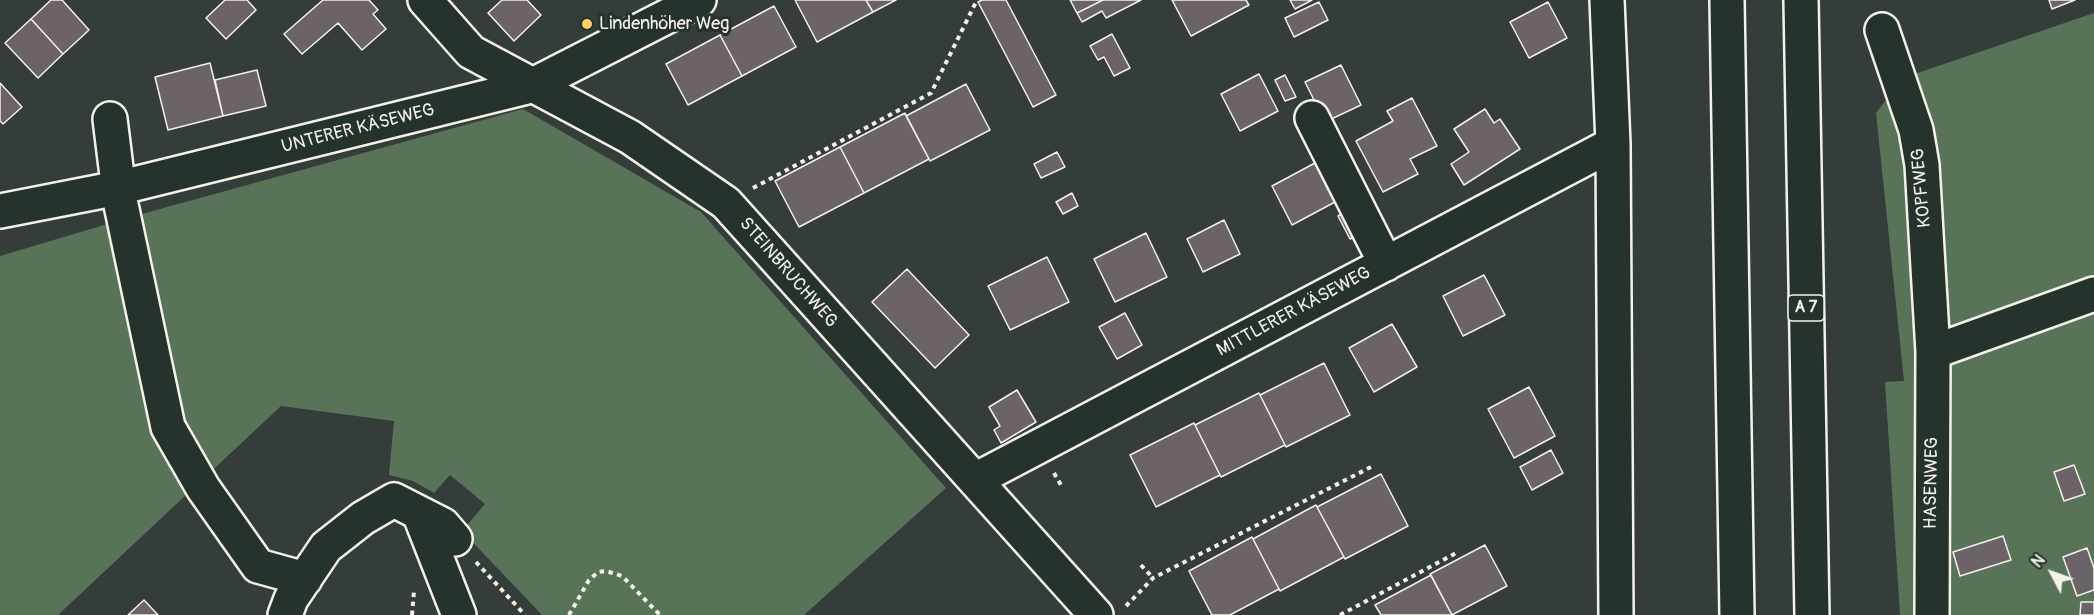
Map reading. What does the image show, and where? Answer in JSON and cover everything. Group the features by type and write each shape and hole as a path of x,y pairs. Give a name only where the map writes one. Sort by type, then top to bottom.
{"main road":[{"name":"STEINBRUCHWEG","path":"425,0 471,52 630,137 726,203 975,480 1110,611"},
{"name":"UNTERER KÄSEWEG","path":"0,211 118,188 531,86 699,0"},
{"path":"1607,0 1612,144 1616,615"},
{"path":"1727,0 1737,615"},
{"name":"A 7","path":"1801,0 1812,615"},
{"name":"KOPFWEG","path":"1882,30 1916,130 1922,165 1933,352"},
{"path":"1312,118 1386,264"},
{"path":"110,119 118,188 168,427 203,488 258,566 304,579"},
{"name":"MITTLERER KÄSEWEG","path":"975,480 1612,144"},
{"path":"1933,352 2094,294"},
{"name":"HASENWEG","path":"1932,615 1933,352"},
{"path":"285,615 291,598 326,548 363,518 394,500 443,525 455,539"},
{"path":"419,513 459,615"}],"path":[{"path":"726,203 931,93 977,0"},
{"path":"1110,611 1153,578 1372,466"},
{"path":"455,539 525,615"},
{"path":"1340,615 1458,552"},
{"path":"1141,566 1153,578"},
{"path":"569,615 590,580 598,572 622,576 660,615"}],"green space":[{"path":"2094,13 2094,615 1900,615 1885,382 1904,381 1876,113 1903,78"},
{"path":"523,109 701,212 946,488 804,615 542,615 462,531 485,504 450,475 434,493 413,481 389,475 394,421 281,406 58,615 0,615 0,256 131,217"}],"building":[{"path":"51,0 62,0 89,30 63,54 31,19"},
{"path":"225,0 247,0 256,10 226,39 206,18"},
{"path":"323,0 369,0 378,10 373,14 386,29 362,50 338,23 302,54 284,34"},
{"path":"502,0 527,0 541,15 514,41 488,13"},
{"path":"795,0 866,0 873,12 817,42"},
{"path":"866,0 896,0 873,12"},
{"path":"1006,0 1056,95 1033,107 978,2"},
{"path":"1070,0 1103,0 1077,13"},
{"path":"1103,0 1141,0 1106,18 1102,11 1082,22 1077,13"},
{"path":"1172,0 1246,0 1249,5 1191,36"},
{"path":"1290,0 1312,0 1295,9"},
{"path":"2049,0 2075,0 2052,9"},
{"path":"1319,2 1328,20 1294,37 1285,18"},
{"path":"1548,2 1567,38 1529,58 1510,22"},
{"path":"774,6 796,47 742,76 720,35"},
{"path":"31,19 63,54 38,78 5,43"},
{"path":"1112,34 1130,68 1114,76 1104,57 1098,60 1090,46"},
{"path":"720,35 742,76 688,105 666,64"},
{"path":"210,63 223,116 168,130 155,77"},
{"path":"1341,65 1361,105 1325,122 1305,82"},
{"path":"257,70 266,106 223,116 215,80"},
{"path":"1259,74 1278,111 1240,131 1221,94"},
{"path":"1285,75 1296,97 1285,101 1275,80"},
{"path":"0,83 22,107 3,124 0,121"},
{"path":"966,84 990,130 930,161 906,116"},
{"path":"1412,98 1437,146 1410,159 1418,174 1383,192 1356,141 1393,121 1387,111"},
{"path":"1485,109 1494,123 1500,119 1520,149 1464,185 1451,164 1469,152 1454,129"},
{"path":"905,113 929,159 864,193 840,147"},
{"path":"840,147 864,193 799,227 775,181"},
{"path":"1057,152 1065,167 1041,178 1034,164"},
{"path":"1315,163 1335,202 1292,225 1272,186"},
{"path":"1072,193 1078,206 1063,214 1056,202"},
{"path":"1353,208 1365,231 1350,239 1338,216"},
{"path":"1224,220 1240,254 1203,272 1187,239"},
{"path":"1146,233 1167,277 1115,302 1094,259"},
{"path":"1047,257 1069,302 1010,330 988,286"},
{"path":"907,269 969,335 935,368 872,302"},
{"path":"1484,275 1505,315 1463,336 1443,296"},
{"path":"1125,313 1142,345 1117,359 1099,327"},
{"path":"1392,324 1417,367 1374,392 1349,348"},
{"path":"1324,363 1350,415 1286,447 1260,395"},
{"path":"1529,387 1555,436 1514,458 1488,409"},
{"path":"1017,390 1036,422 1001,443 994,430 1000,426 989,407"},
{"path":"1259,393 1285,445 1221,477 1195,425"},
{"path":"1194,423 1220,475 1156,507 1130,455"},
{"path":"1551,450 1563,473 1532,490 1520,467"},
{"path":"2074,465 2085,494 2064,501 2054,472"},
{"path":"1381,474 1408,526 1345,559 1317,507"},
{"path":"1316,505 1344,557 1280,591 1253,539"},
{"path":"2003,536 2011,560 1960,576 1953,552"},
{"path":"1252,537 1279,589 1230,615 1212,615 1189,571"},
{"path":"1485,545 1507,586 1452,615 1430,574"},
{"path":"2087,548 2094,568 2094,590 2077,596 2063,557"},
{"path":"1431,575 1452,615 1381,615 1375,605"},
{"path":"144,600 158,615 128,615"},
{"path":"2081,602 2094,602 2094,615 2080,615"}],"place":[{"name":"Lindenhöher Weg","path":"587,24"}]}
